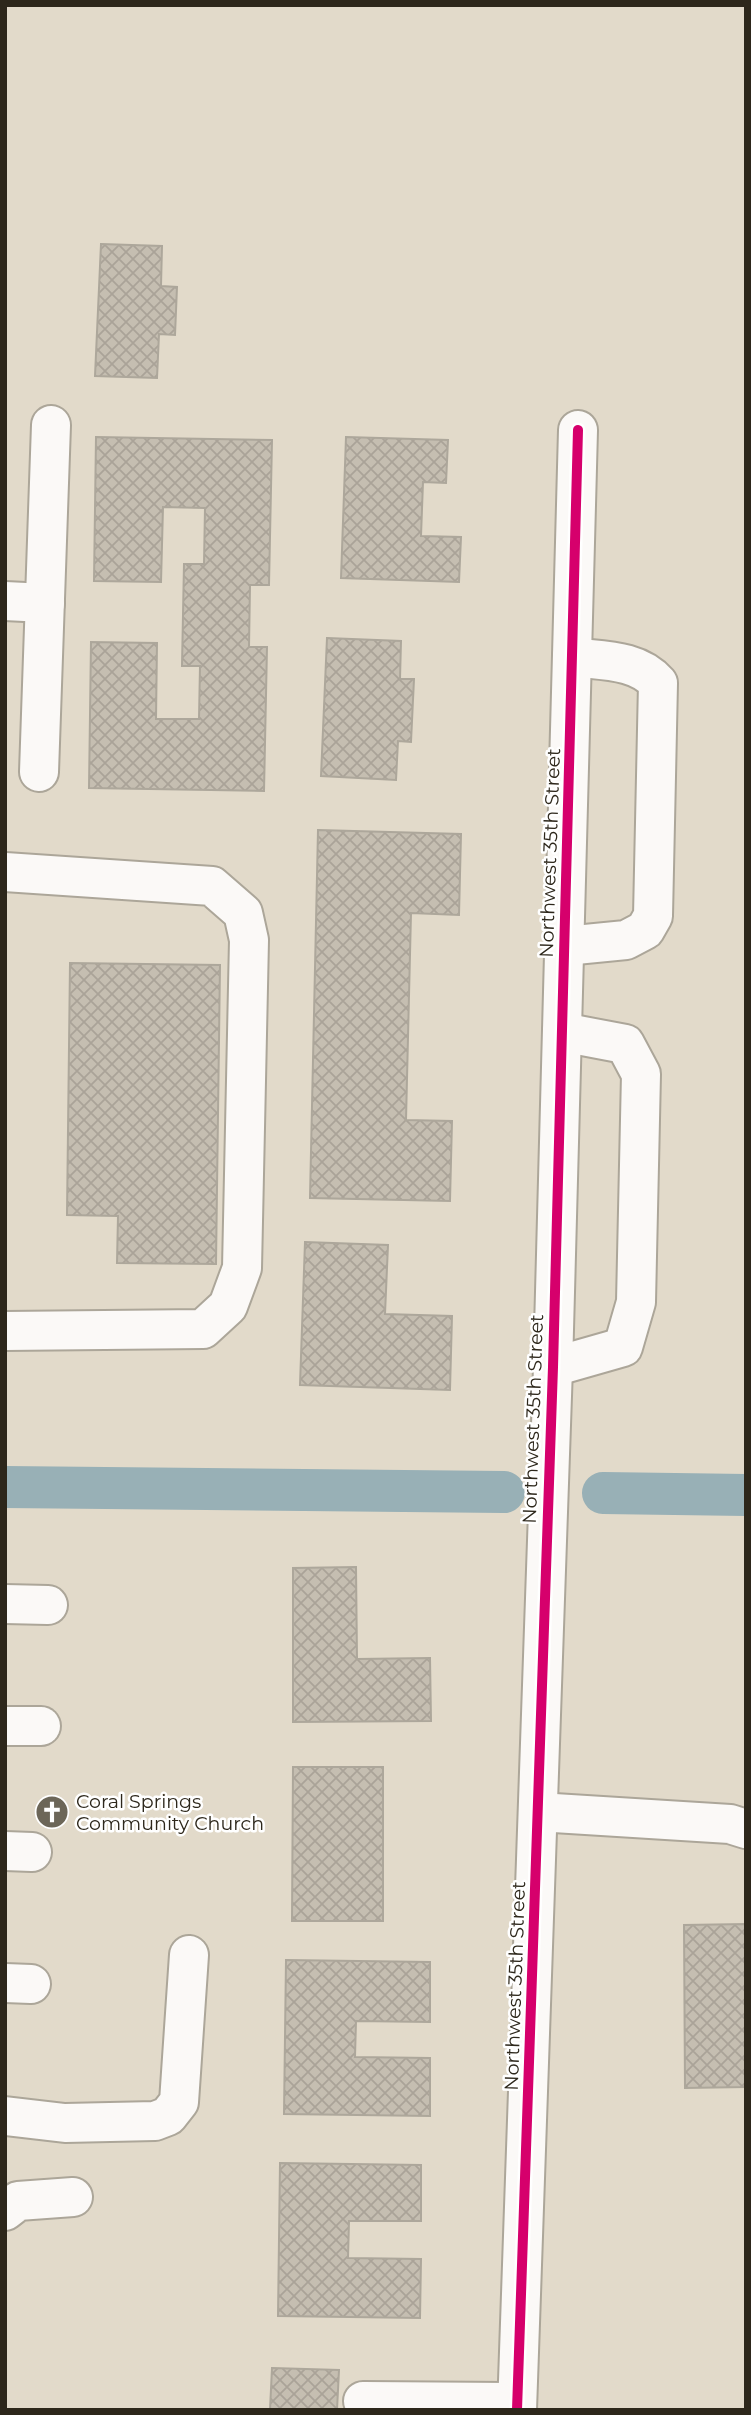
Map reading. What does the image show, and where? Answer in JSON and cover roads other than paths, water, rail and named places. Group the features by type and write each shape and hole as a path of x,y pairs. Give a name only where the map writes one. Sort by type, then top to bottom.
{"street":[{"path":"39,772 51,425"},
{"name":"Northwest 35th Street","path":"517,2406 553,1367 578,430"},
{"path":"5,601 45,603"},
{"path":"565,946 626,940 645,930 653,916 658,682 649,672 636,665 572,657"},
{"path":"5,872 212,886 243,913 249,940 242,1268 228,1306 203,1329 5,1331"},
{"path":"553,1367 623,1347 636,1302 641,1074 625,1044 562,1032"},
{"path":"5,1604 48,1605"},
{"path":"538,1812 730,1825 746,1829"},
{"path":"5,2116 65,2123 155,2120 168,2116 178,2102 189,1955"},
{"path":"5,2211 18,2201 74,2197"},
{"path":"363,2401 517,2406"}],"waterway":[{"path":"5,1487 504,1492"},
{"path":"603,1493 746,1495"}],"place":[{"name":"Coral Springs Community Church","path":"52,1812"}]}
